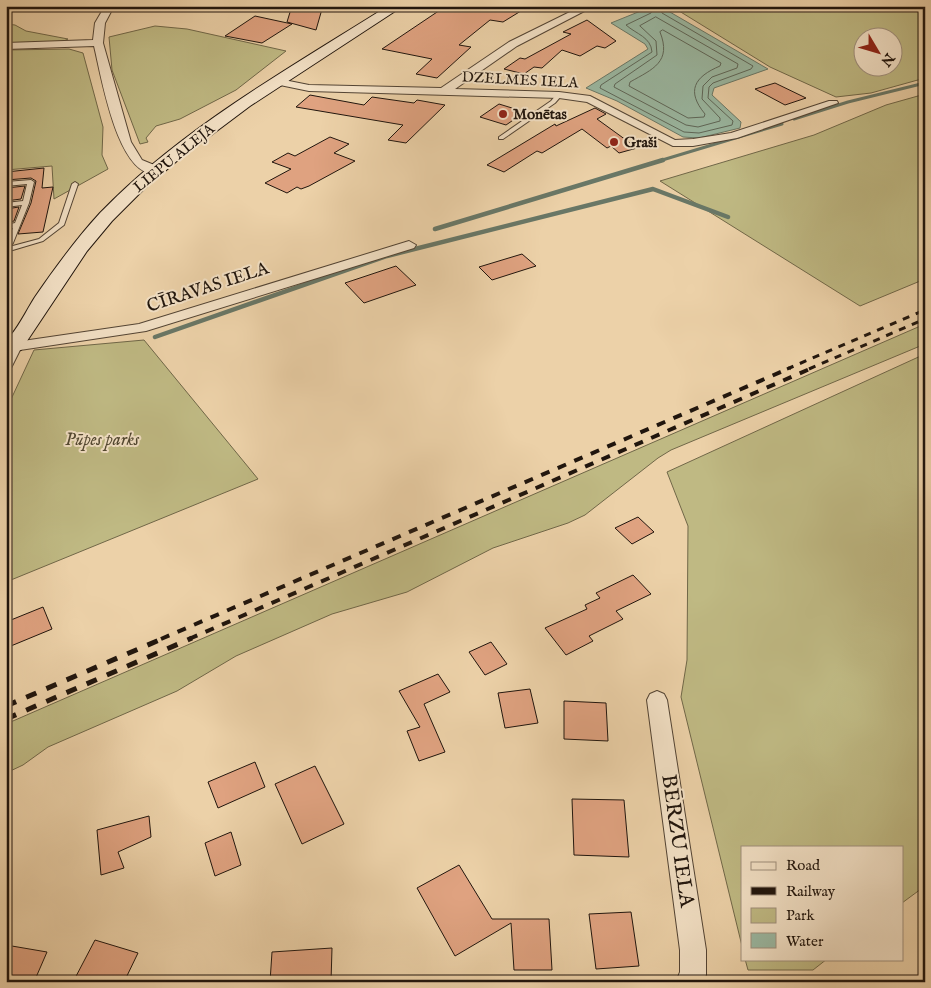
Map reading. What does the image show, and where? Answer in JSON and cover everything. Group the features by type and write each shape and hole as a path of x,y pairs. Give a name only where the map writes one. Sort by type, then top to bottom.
{"street":[{"path":"110,6 101,19 97,31 98,43 125,142 138,162 155,170"},
{"name":"LIEPU ALEJA","path":"6,365 10,347 86,240 106,217 155,170 217,123 397,6"},
{"path":"443,92 513,44 590,6"},
{"path":"6,46 98,43"},
{"name":"DZELMES IELA","path":"279,82 310,88 559,95 590,99 673,143 685,144 698,143 740,133 833,103"},
{"name":"CĪRAVAS IELA","path":"10,347 141,328 408,245"},
{"name":"BĒRZU IELA","path":"657,700 693,950 693,975 690,982"}],"lane":[{"path":"501,138 553,102 559,95"},
{"path":"6,184 31,182 26,203 10,243 6,246"},
{"path":"6,250 40,240 62,224 76,184"},
{"path":"6,205 26,203"},
{"path":"6,226 17,225"}],"green space":[{"path":"671,6 925,6 925,78 871,93 836,97 770,67"},
{"path":"6,24 15,25 26,31 68,39 60,43 6,43"},
{"path":"155,26 187,29 286,51 236,90 180,119 156,126 146,138 148,142 140,144 112,70 109,37"},
{"path":"69,49 83,53 103,127 102,155 108,169 54,199 52,166 6,170 6,50"},
{"path":"925,94 925,279 860,306 660,181 814,135 886,105"},
{"path":"925,324 925,344 671,450 585,515 568,523 493,548 407,592 332,614 236,656 177,691 48,747 23,765 6,773 6,724"},
{"name":"Pūpes parks","path":"144,340 258,479 6,582 6,410 34,350"},
{"path":"925,354 925,886 904,902 904,846 741,846 741,942 681,697 687,660 688,526 667,472"},
{"path":"745,960 826,960 813,970 748,970"}],"water":[{"path":"653,6 663,8 768,69 714,88 712,95 741,122 740,128 699,138 683,137 617,101 586,88 648,49 645,44 611,23"}],"building":[{"path":"446,6 529,6 503,22 490,20 459,45 471,47 437,78 416,74 432,59 382,49"},
{"path":"291,9 322,9 316,30 287,22"},
{"path":"255,16 292,24 262,43 225,36"},
{"path":"587,20 616,41 605,48 597,46 580,56 562,50 542,68 534,67 524,74 504,69 520,58 525,59 571,34 563,32"},
{"path":"775,83 806,98 785,105 755,89"},
{"path":"310,95 364,105 372,97 414,103 417,100 445,105 406,143 388,140 403,125 296,107"},
{"name":"Monētas","path":"499,104 525,112 506,125 480,117"},
{"path":"595,108 606,114 597,119 637,148 619,153 611,146 607,148 582,129 542,153 537,151 504,172 487,165 555,124 556,126"},
{"path":"330,137 349,144 334,153 355,161 309,186 301,189 297,187 287,193 265,183 291,169 272,162 288,153 295,156"},
{"path":"44,168 42,188 53,187 43,232 18,234 31,203 36,181 31,178 6,180 6,172"},
{"path":"25,186 21,199 6,201 6,188"},
{"path":"19,207 14,221 6,223 6,209"},
{"path":"522,254 536,266 492,280 479,267"},
{"path":"396,266 416,285 364,303 345,283"},
{"path":"638,517 654,532 632,544 615,528"},
{"path":"633,575 651,594 616,611 623,619 589,636 593,641 566,655 545,628 587,609 585,605 600,598 596,593"},
{"path":"43,607 52,629 6,648 6,622"},
{"path":"491,642 507,664 485,675 469,652"},
{"path":"438,674 450,692 424,704 445,752 419,761 407,731 420,727 399,691"},
{"path":"530,689 538,723 505,728 498,693"},
{"path":"564,701 606,703 608,741 564,739"},
{"path":"255,762 265,787 218,808 208,782"},
{"path":"315,766 344,824 302,844 275,784"},
{"path":"572,799 624,800 629,857 574,855"},
{"path":"149,816 151,837 118,852 124,868 101,875 97,830"},
{"path":"231,832 241,865 215,876 205,843"},
{"path":"459,865 492,919 549,919 552,970 514,970 511,923 455,956 417,888"},
{"path":"631,912 639,966 596,969 589,914"},
{"path":"95,940 138,953 124,982 73,982"},
{"path":"6,945 47,952 34,982 6,982"},
{"path":"332,948 331,982 270,982 272,952"}],"waterway":[{"path":"794,119 848,102 925,83"},
{"path":"659,161 782,124"},
{"path":"435,229 663,160"},
{"path":"155,337 387,256 653,189 728,217"}],"railway":[{"path":"787,369 925,310"},
{"path":"809,369 925,319"},
{"path":"161,639 790,368"},
{"path":"189,639 812,368"},
{"path":"6,706 164,638"},
{"path":"6,719 192,638"}],"place":[{"name":"Monētas","path":"503,114"},
{"name":"Graši","path":"614,142"}]}
